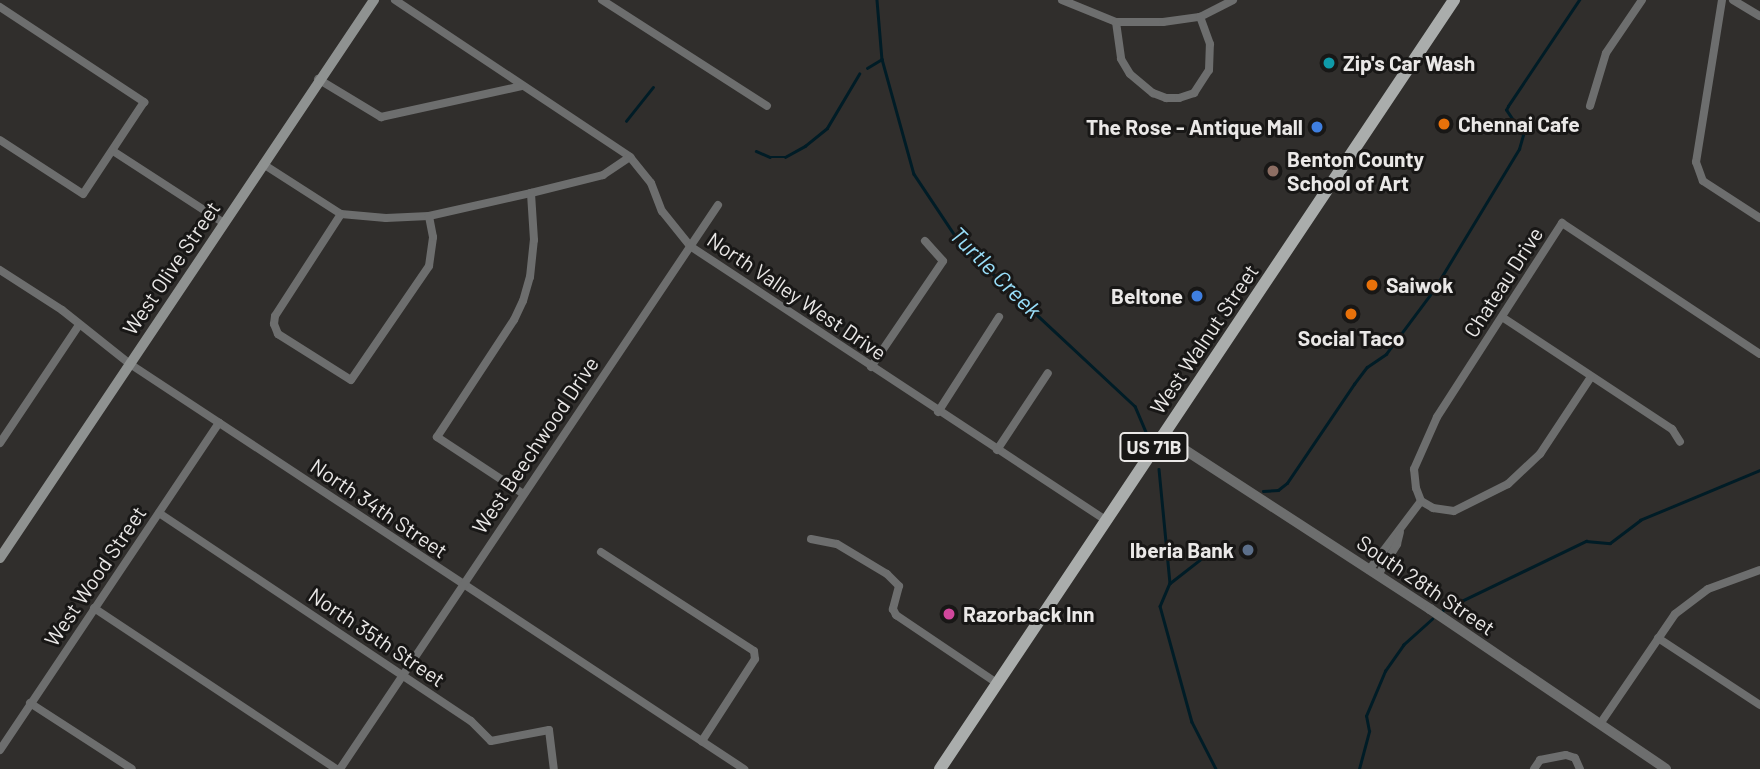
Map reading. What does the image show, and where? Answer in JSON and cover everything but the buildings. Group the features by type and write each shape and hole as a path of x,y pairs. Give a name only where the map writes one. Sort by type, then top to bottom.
{"main road":[{"name":"West Olive Street","path":"0,558 318,79 374,0"},
{"name":"West Walnut Street","path":"940,769 1454,0"}],"street":[{"name":"North Valley West Drive","path":"395,0 630,157 652,183 662,211 690,246 1107,521"},
{"path":"602,0 767,106"},
{"path":"1062,0 1116,22 1163,22 1200,17 1233,0"},
{"path":"1590,106 1606,53 1642,0"},
{"path":"1722,0 1696,162 1703,181 1760,218"},
{"path":"1734,0 1760,16"},
{"path":"0,6 144,102 83,194 0,140"},
{"path":"1116,22 1121,59 1130,74 1153,93 1166,98 1179,98 1194,93 1209,70 1210,44 1200,17"},
{"path":"318,79 381,117 522,86"},
{"path":"113,151 224,223"},
{"path":"263,164 341,214 386,218 429,216 531,193 603,175 630,157"},
{"path":"522,493 437,437 514,320 523,301 530,277 534,240 531,193"},
{"name":"West Beechwood Drive","path":"338,769 718,205"},
{"path":"341,214 275,316 274,324 278,334 351,380 429,266 433,237 429,216"},
{"name":"Chateau Drive","path":"1421,502 1414,469 1427,439 1451,393 1562,223 1760,354"},
{"path":"871,367 943,261 925,242"},
{"name":"North 34th Street","path":"0,270 62,310 130,364 702,741 733,766 744,769"},
{"path":"938,412 999,317"},
{"path":"1502,317 1672,429 1680,442"},
{"path":"0,443 79,325"},
{"path":"998,450 1048,373"},
{"path":"1374,572 1397,544 1400,532 1421,502 1433,508 1454,511 1508,484 1540,454 1591,377"},
{"name":"West Wood Street","path":"0,750 219,423"},
{"name":"South 28th Street","path":"1162,435 1374,572 1666,769"},
{"name":"North 35th Street","path":"159,513 471,721 491,741 549,730 554,769"},
{"path":"811,539 837,544 887,574 899,589 893,609 896,615 997,683"},
{"path":"601,552 754,651 755,659 702,741"},
{"path":"1600,724 1675,614 1708,589 1760,570"},
{"path":"94,608 338,769"},
{"path":"1658,638 1760,705"},
{"path":"30,703 132,769"},
{"path":"1534,769 1540,760 1566,755 1574,758 1580,769"}],"waterway":[{"name":"Turtle Creek","path":"877,0 882,59 914,174 960,243 1135,406 1147,434"},
{"path":"1263,491 1278,490 1287,483 1354,384 1367,367 1386,354 1433,291 1519,149 1523,135 1506,110 1508,106 1579,0"},
{"path":"867,68 882,59"},
{"path":"756,151 770,157 785,157 805,146 827,128 859,74"},
{"path":"626,121 653,87"},
{"name":"Turtle Creek","path":"1159,469 1170,583 1160,606 1192,722 1216,769"},
{"path":"1443,610 1586,541 1610,543 1640,520 1760,470"},
{"path":"1170,583 1206,555"},
{"path":"1359,769 1369,731 1366,716 1385,671 1403,645 1432,619"}],"place":[{"name":"Zip's Car Wash","path":"1329,63"},
{"name":"Chennai Cafe","path":"1444,124"},
{"name":"The Rose - Antique Mall","path":"1317,127"},
{"name":"Benton County School of Art","path":"1273,171"},
{"name":"Saiwok","path":"1372,285"},
{"name":"Beltone","path":"1197,296"},
{"name":"Social Taco","path":"1351,314"},
{"name":"Iberia Bank","path":"1248,550"},
{"name":"Razorback Inn","path":"949,614"}]}
